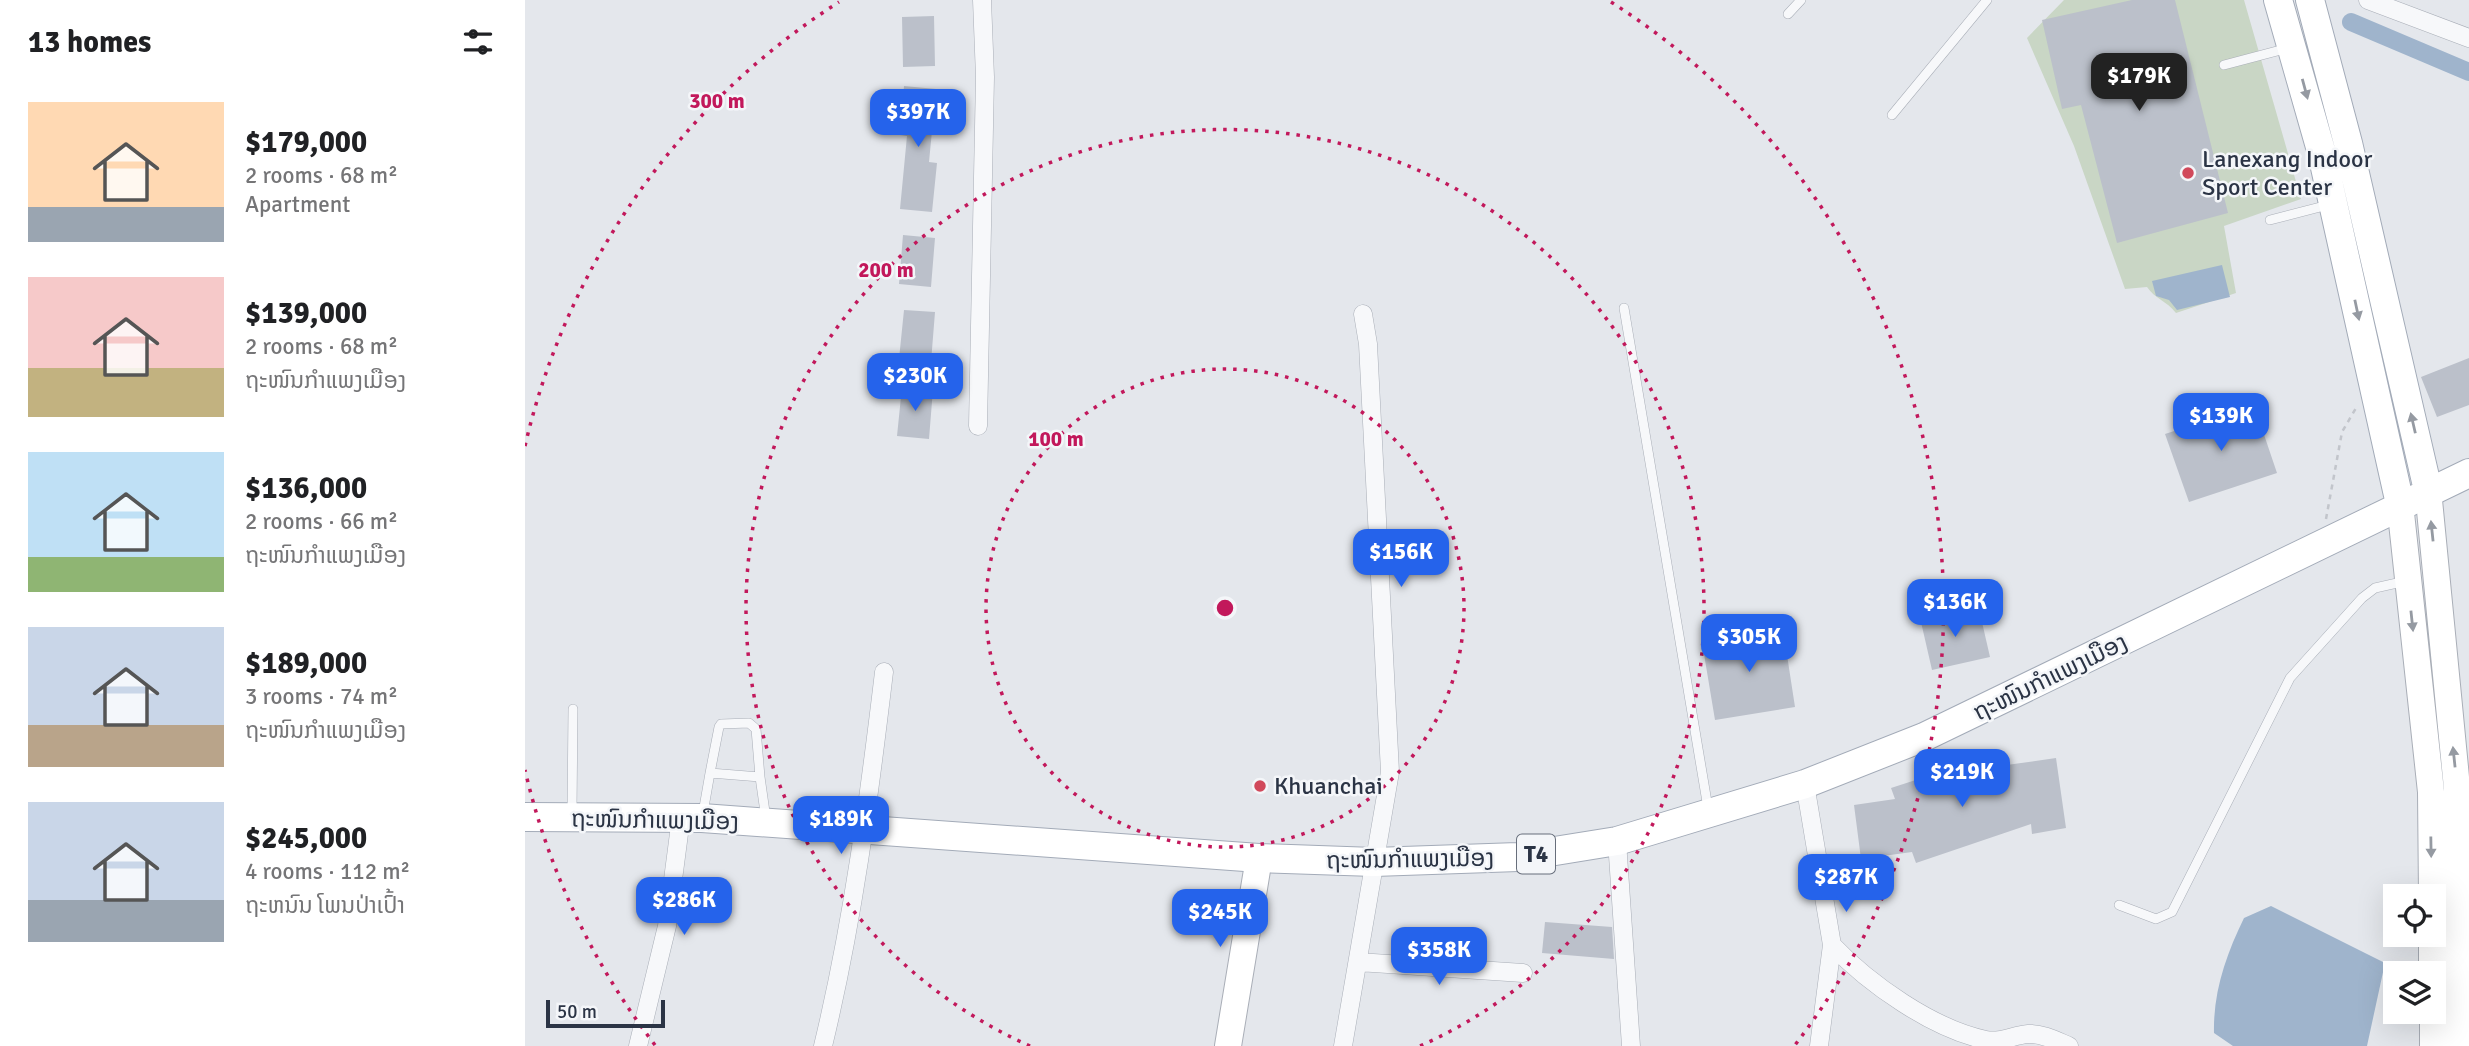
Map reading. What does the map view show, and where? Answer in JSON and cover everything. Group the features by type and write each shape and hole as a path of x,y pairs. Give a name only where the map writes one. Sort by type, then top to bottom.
{"main road":[{"path":"2278,0 2293,47 2333,204 2400,504"},
{"path":"2310,0 2347,143 2428,490"},
{"name":"ຖະໜົນກຳແພງເມືອງ","path":"525,817 691,818 1259,858 1374,862 1518,858 1617,841 1805,783 1923,737 2007,699 2469,472"}],"street":[{"path":"978,426 985,77 982,0"},
{"path":"2368,0 2469,37"},
{"path":"1343,1046 1390,772 1368,344 1363,314"},
{"path":"2428,490 2457,788 2458,1046"},
{"path":"2400,504 2431,792 2432,884"},
{"path":"823,1046 839,977 865,830 884,671"},
{"path":"1805,783 1832,945 1819,1046"},
{"path":"638,1046 691,818"},
{"path":"1617,841 1631,1046"},
{"path":"1228,1046 1259,858"},
{"path":"1832,945 1854,968 1895,997 1941,1023 1988,1040 2002,1041 2028,1034 2069,1046"},
{"path":"1358,962 1523,973"},
{"path":"2433,1024 2433,1046"}],"lane":[{"path":"1788,14 1801,0"},
{"path":"1892,115 1987,0"},
{"path":"2224,65 2293,47"},
{"path":"2270,220 2333,204"},
{"path":"1624,307 1709,813"},
{"path":"2119,905 2156,919 2172,912 2290,678 2362,598 2375,588 2408,580"},
{"path":"572,817 573,709"},
{"path":"691,818 710,773 719,727 721,724 749,723 756,729 767,823"},
{"path":"710,773 760,777"}],"path":[{"path":"2322,542 2342,432 2372,379"}],"green space":[{"name":"Lanexang Indoor Sport Center","path":"2064,0 2244,0 2301,199 2224,226 2236,293 2176,313 2147,287 2125,289 2074,146 2027,38"}],"water":[{"path":"2222,265 2230,297 2177,310 2169,300 2156,296 2152,281"},
{"path":"2271,906 2383,962 2367,1046 2233,1046 2214,1033 2218,988 2226,960 2244,918"}],"building":[{"path":"2132,0 2175,0 2228,213 2117,243 2081,105 2062,109 2042,20"},
{"path":"934,16 935,66 903,67 902,17"},
{"path":"904,86 936,89 929,162 937,163 932,212 900,209 907,136 900,135"},
{"path":"903,235 935,238 931,287 899,284"},
{"path":"904,310 935,312 931,362 899,359"},
{"path":"2469,358 2469,405 2437,417 2421,377"},
{"path":"902,387 933,389 929,439 897,436"},
{"path":"2254,405 2277,473 2189,502 2165,434"},
{"path":"1979,609 1990,657 1932,670 1921,622"},
{"path":"1783,629 1795,707 1715,720 1702,642"},
{"path":"1996,754 2000,766 2056,758 2066,828 2032,834 2031,824 1916,863 1912,852 1861,859 1854,805 1895,799 1891,788"},
{"path":"1545,922 1612,927 1614,959 1542,953"}],"waterway":[{"path":"2351,22 2469,72"}],"place":[{"name":"Lanexang Indoor Sport Center","path":"2188,173"},
{"name":"Khuanchai","path":"1260,786"}]}
